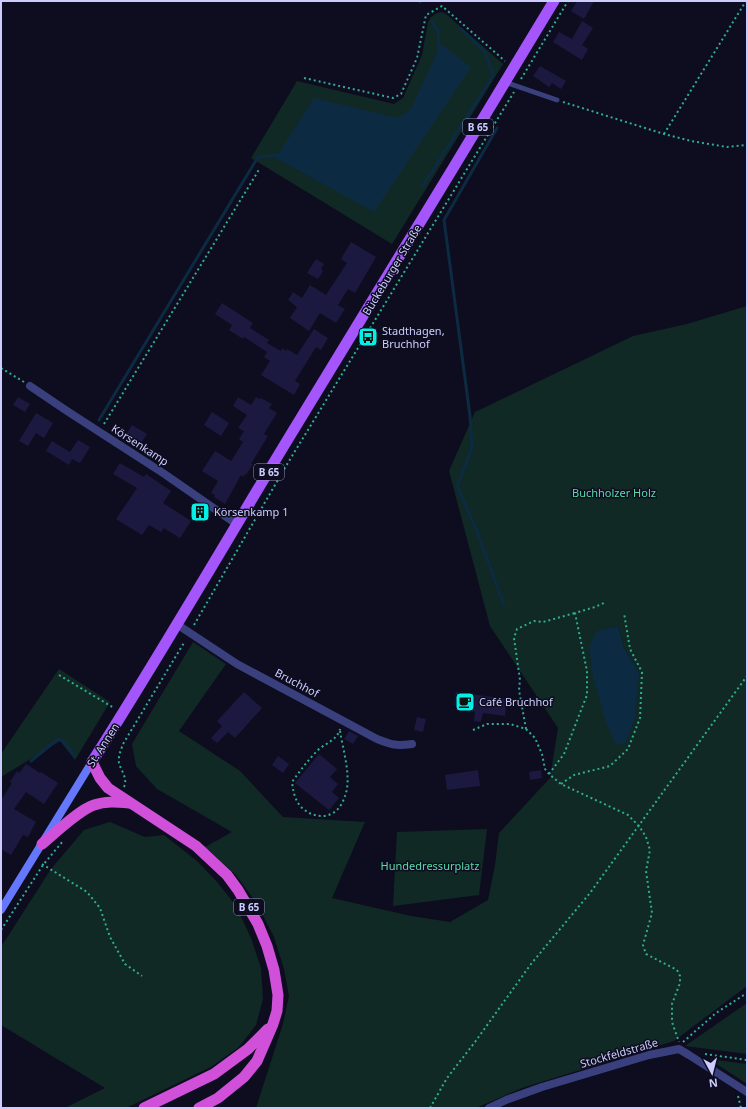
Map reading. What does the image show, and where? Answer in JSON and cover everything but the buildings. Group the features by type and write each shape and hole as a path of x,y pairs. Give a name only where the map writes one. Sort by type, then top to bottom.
{"highway":[{"name":"B 65","path":"92,762 100,778 108,788 196,846 227,875 238,890 258,924 267,946 274,970 278,995 277,1011 273,1024 257,1061 244,1077 218,1098 199,1108"},
{"path":"42,844 82,812 94,805 114,802 129,803"},
{"path":"144,1108 214,1074 248,1049 273,1024"}],"main road":[{"name":"Bückeburger Straße","path":"205,580 554,1"},
{"name":"St. Annen","path":"1,910 205,580"}],"street":[{"name":"Körsenkamp","path":"30,386 238,524"},
{"name":"Bruchhof","path":"178,625 237,664 377,739 399,746 412,744"},
{"name":"Stockfeldstraße","path":"489,1108 542,1087 649,1055 679,1049 747,1092"}],"lane":[{"path":"505,82 557,100"}],"path":[{"path":"118,796 125,785 126,780 119,762 119,754 123,744 286,466 568,1"},
{"path":"664,134 746,1"},
{"path":"304,78 392,98 401,94 417,58 426,15 442,6 514,68"},
{"path":"557,100 664,134 691,141 727,147 747,145"},
{"path":"99,432 260,168"},
{"path":"1,368 30,386"},
{"path":"526,729 519,690 520,680 514,638 517,629 534,621 543,622 604,603"},
{"path":"549,774 564,754 587,695 587,671 575,613"},
{"path":"561,784 574,775 610,766 628,749 640,718 642,672 630,649 624,613"},
{"path":"59,675 123,714"},
{"path":"430,1108 447,1078 531,964 590,893 746,680 747,676"},
{"path":"340,732 335,739 319,750 292,782 293,792 298,804 314,815 325,816 334,813 341,806 346,795 346,767 340,732 341,720"},
{"path":"473,730 487,724 510,724 526,729 535,738 542,754 545,769 549,774 561,784 628,815 639,826 646,837 650,850 646,871 652,913 642,945 646,954 677,970 680,976 680,983 672,1004 672,1022 680,1045 716,1013 747,993"},
{"path":"1,930 43,865 66,838"},
{"path":"33,859 87,892 100,908 110,937 125,964 142,976"},
{"path":"689,1055 700,1054 747,1060"}],"green space":[{"path":"442,12 503,64 392,244 251,158 297,81 394,104 403,98 422,55 428,22 431,17"},
{"name":"Buchholzer Holz","path":"747,306 747,986 674,1041 522,1088 476,1108 256,1108 283,1024 289,996 284,969 274,937 257,904 236,875 205,847 232,832 157,789 136,766 132,744 193,642 226,664 179,731 240,771 283,817 365,822 332,898 411,916 450,922 488,900 495,865 499,833 550,778 558,728 490,626 449,471 475,412 633,336 687,324","holes":["618,626 624,648 639,672 593,676"]},
{"path":"59,669 110,702 75,760 60,741 1,777 1,754"},
{"path":"110,822 145,837 164,835 197,861 218,883 236,906 251,938 261,968 263,999 256,1025 239,1047 211,1067 126,1108 65,1108 105,1088 1,1025 1,947 51,869 84,830"},
{"name":"Hundedressurplatz","path":"487,829 479,895 393,906 397,832"},
{"path":"747,1003 747,1054 685,1046"},
{"path":"709,1059 747,1064 747,1084"}],"water":[{"path":"441,44 471,67 374,212 276,158 314,98 397,118 411,109"},
{"path":"618,626 624,648 639,672 635,718 625,743 616,745 605,719 593,676 589,647 597,631"}],"waterway":[{"path":"432,22 438,30 439,52"},
{"path":"422,187 493,76 484,51 461,29"},
{"path":"497,128 444,220 470,416 472,448 457,486 477,531 504,605"},
{"path":"99,420 258,157 281,155"},
{"path":"31,761 58,739 63,741 75,756"}],"place":[{"name":"Stadthagen, Bruchhof","path":"368,337"},
{"name":"Körsenkamp 1","path":"200,512"},
{"name":"Café Bruchhof","path":"465,702"}]}
